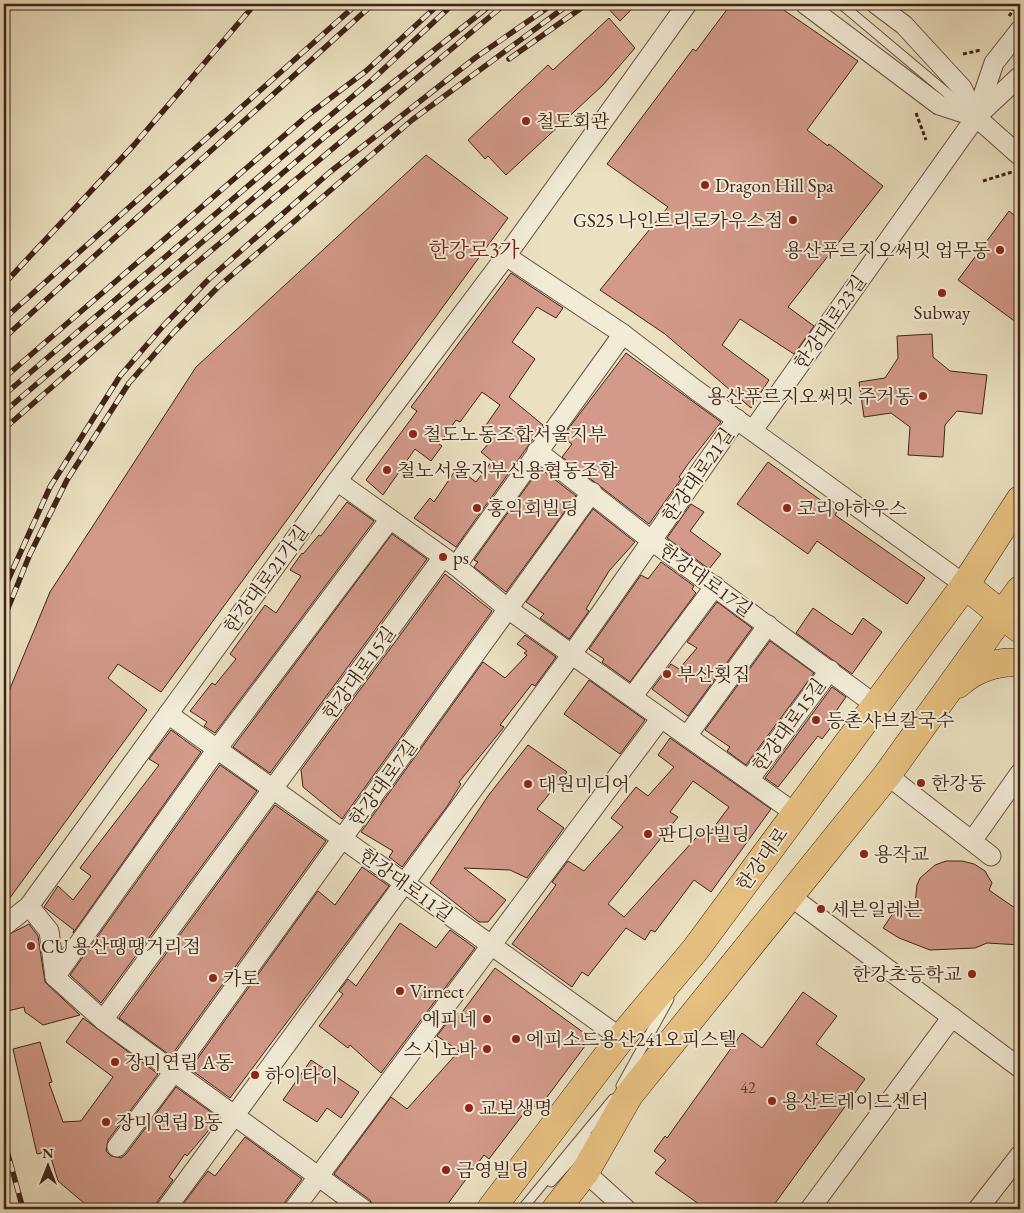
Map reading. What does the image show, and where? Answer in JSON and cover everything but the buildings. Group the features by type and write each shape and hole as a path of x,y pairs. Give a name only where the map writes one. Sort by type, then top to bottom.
{"main road":[{"name":"한강대로","path":"491,1209 621,1038 695,950 965,585 1020,500"},
{"path":"965,585 1011,621"},
{"path":"556,1209 585,1172 629,1095 887,775 939,703 1011,621 1020,590"},
{"path":"939,703 972,673 988,666 1010,661 1020,663"}],"street":[{"name":"한강대로21가길","path":"4,926 29,906 337,481 506,256 687,4"},
{"path":"805,4 939,105 976,117"},
{"path":"876,4 904,25 962,88 976,117 1016,164"},
{"name":"한강대로23길","path":"976,117 994,63 1020,30"},
{"name":"한강대로23길","path":"753,430 976,117 1020,76"},
{"name":"한강대로21길","path":"506,256 623,334 965,585"},
{"path":"450,562 537,451 623,334"},
{"name":"한강대로21길","path":"572,654 737,419"},
{"name":"한강대로17길","path":"537,451 592,492 652,541 877,706"},
{"name":"한강대로15길","path":"337,481 450,562 508,609 796,813"},
{"name":"한강대로7길","path":"117,1147 592,492"},
{"path":"55,977 217,750 390,519"},
{"name":"한강대로15길","path":"274,789 450,562"},
{"path":"632,697 715,586"},
{"path":"687,736 768,625"},
{"path":"166,1209 572,654"},
{"name":"한강대로15길","path":"749,780 830,670"},
{"name":"한강대로11길","path":"168,714 621,1038"},
{"path":"294,1209 661,718"},
{"path":"972,841 1020,773"},
{"path":"887,775 991,856"},
{"path":"103,1020 274,789"},
{"path":"790,896 1020,1068"},
{"path":"29,906 49,931 55,977 103,1020 363,1209"},
{"path":"810,1209 952,1018"},
{"path":"978,1209 1020,1155"},
{"path":"585,1172 626,1209"}],"lane":[{"path":"841,4 976,117"},
{"path":"1011,621 1020,578"},
{"path":"522,1209 616,1096 695,950"},
{"path":"529,1209 629,1095"}],"path":[{"path":"916,113 926,140"},
{"path":"983,181 1016,164"}],"railway":[{"path":"4,284 134,145 255,4"},
{"path":"4,319 357,4"},
{"path":"4,338 373,4"},
{"path":"4,378 308,115 366,71 439,4"},
{"path":"4,395 373,79 453,4"},
{"path":"4,412 327,135 492,4"},
{"path":"4,429 125,323 505,4"},
{"path":"4,589 50,487 120,376 164,325 209,279 330,172 475,58 553,4"},
{"path":"4,618 30,554 67,480 129,383 174,332 218,287 412,120 569,4"},
{"path":"509,59 587,4"},
{"path":"4,1140 23,1209"},
{"path":"4,1196 7,1209"}],"place":[{"name":"철도회관","path":"526,121"},
{"name":"Dragon Hill Spa","path":"705,185"},
{"name":"GS25 나인트리로카우스점","path":"793,220"},
{"name":"용산푸르지오써밋 업무동","path":"1000,250"},
{"name":"Subway","path":"942,293"},
{"name":"용산푸르지오써밋 주거동","path":"923,396"},
{"name":"철도노동조합서울지부","path":"413,434"},
{"name":"철노서울지부신용협동조합","path":"387,470"},
{"name":"홍익회빌딩","path":"477,508"},
{"name":"코리아하우스","path":"787,508"},
{"name":"ps","path":"443,557"},
{"name":"부산횟집","path":"667,674"},
{"name":"등촌샤브칼국수","path":"816,720"},
{"name":"한강동","path":"921,783"},
{"name":"대원미디어","path":"528,784"},
{"name":"판디아빌딩","path":"648,834"},
{"name":"용작교","path":"864,854"},
{"name":"세븐일레븐","path":"821,909"},
{"name":"CU 용산땡땡거리점","path":"31,946"},
{"name":"한강초등학교","path":"972,974"},
{"name":"카토","path":"213,978"},
{"name":"Virnect","path":"400,991"},
{"name":"에피네","path":"487,1019"},
{"name":"에피소드용산241오피스텔","path":"516,1039"},
{"name":"스시노바","path":"487,1049"},
{"name":"장미연립 A동","path":"115,1062"},
{"name":"하이타이","path":"255,1075"},
{"name":"용산트레이드센터","path":"772,1101"},
{"name":"교보생명","path":"469,1108"},
{"name":"장미연립 B동","path":"106,1122"},
{"name":"금영빌딩","path":"446,1170"}],"district":[{"name":"한강로3가","path":"474,249"}]}
